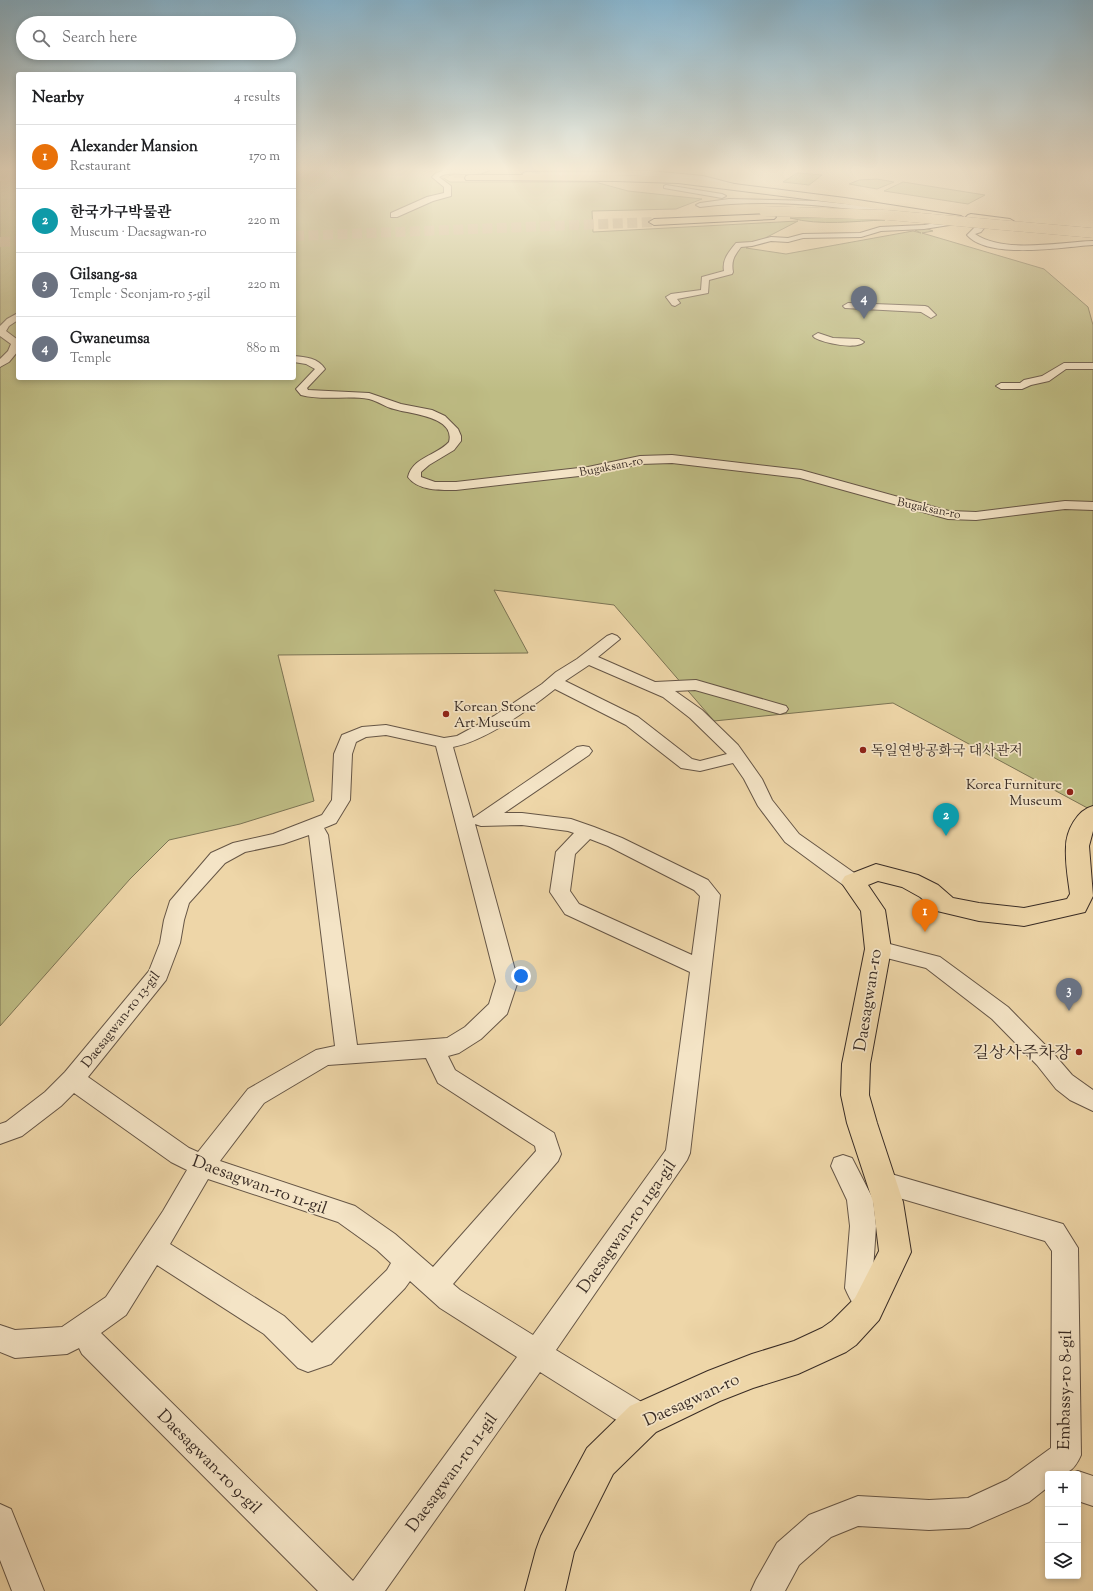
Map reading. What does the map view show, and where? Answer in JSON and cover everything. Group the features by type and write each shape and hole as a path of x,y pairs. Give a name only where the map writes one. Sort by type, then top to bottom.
{"main road":[{"path":"853,882 876,872 910,880 929,891 946,905 979,912 1024,917 1076,906 1082,894 1077,846 1084,823 1093,813"},
{"name":"Daesagwan-ro","path":"545,1591 555,1550 571,1515 600,1461 643,1419 708,1389 752,1371 798,1357 834,1340 844,1333 867,1309 895,1252 888,1202 854,1095 856,1064 878,950 873,910 853,882"}],"street":[{"path":"675,303 671,297 705,291 705,279 729,272 727,263 730,256 739,245 749,244"},
{"path":"988,244 1014,247 1068,244"},
{"path":"848,306 892,309 920,308 925,309 926,312 931,315"},
{"path":"16,317 7,322 1,332 16,343"},
{"path":"818,336 823,339 834,341 859,342"},
{"path":"0,364 16,347"},
{"name":"Bugaksan-ro","path":"296,359 314,363 318,365 320,369 305,383 301,389 305,393 371,397 401,408 433,414 445,420 455,434 455,442 451,448 417,468 414,474 414,477 417,480 434,486 456,486 574,473 640,460 666,459 801,474 948,515 976,516 1065,505 1093,506"},
{"path":"1001,386 1022,386 1028,382 1045,379 1064,366 1093,366"},
{"name":"Daesagwan-ro 13-gil","path":"0,1134 14,1129 52,1099 72,1079 158,974 170,943 174,920 180,901 218,858 240,848 276,840 329,819 341,800 343,754 348,740 362,732 386,730 444,743 462,740 500,720 612,639"},
{"path":"587,658 669,694 696,714 732,749 753,779 764,802 792,838 853,882"},
{"path":"554,682 632,721 687,764 700,766 737,757"},
{"path":"654,687 696,685 780,709"},
{"path":"0,1338 14,1344 67,1340 116,1306 154,1248 202,1166 256,1096 324,1056 451,1048 473,1033 499,1008 507,981 474,822 444,743"},
{"path":"474,822 583,751"},
{"name":"Daesagwan-ro 11ga-gil","path":"474,822 522,819 572,825 615,842 701,885 710,895 678,1153 536,1354"},
{"path":"313,826 319,835 346,1037 346,1054"},
{"path":"587,831 566,852 560,892 572,909 701,968"},
{"path":"878,950 933,962 1000,1013 1064,1082 1078,1093 1093,1100"},
{"path":"434,1049 446,1076 544,1140 549,1154 434,1286"},
{"name":"Daesagwan-ro 11-gil","path":"72,1079 180,1155 202,1166 346,1214 386,1242 450,1299 536,1354 643,1419"},
{"path":"843,1166 860,1199 863,1226 858,1288 870,1304"},
{"name":"Embassy-ro 8-gil","path":"881,1182 1054,1232 1065,1248 1066,1456 1048,1471"},
{"path":"154,1248 274,1325 308,1358 321,1354 396,1279 407,1262"},
{"name":"Daesagwan-ro 9-gil","path":"83,1329 92,1344 341,1591"},
{"name":"Daesagwan-ro 11-gil","path":"365,1591 536,1354"},
{"name":"Embassy-ro 8-gil","path":"767,1591 788,1554 820,1526 858,1511 929,1515 969,1513 1018,1491 1045,1474"},
{"path":"1081,1487 1093,1491"},
{"path":"0,1520 28,1591"}],"shaded area":[{"path":"0,244 16,244 16,380 296,380 296,244 753,244 746,248 786,254 840,244 960,244 1044,269 1088,307 1093,325 1093,811 893,703 714,721 614,605 494,590 528,653 278,655 314,801 240,824 169,840 130,879 0,1026"}],"place":[{"name":"Gwaneumsa","path":"864,319"},
{"name":"Korean Stone Art Museum","path":"446,714"},
{"name":"독일연방공화국 대사관저","path":"863,750"},
{"name":"Korea Furniture Museum","path":"1070,792"},
{"name":"한국가구박물관","path":"946,836"},
{"name":"Alexander Mansion","path":"925,932"},
{"name":"Gilsang-sa","path":"1069,1011"},
{"name":"길상사주차장","path":"1079,1052"}]}
